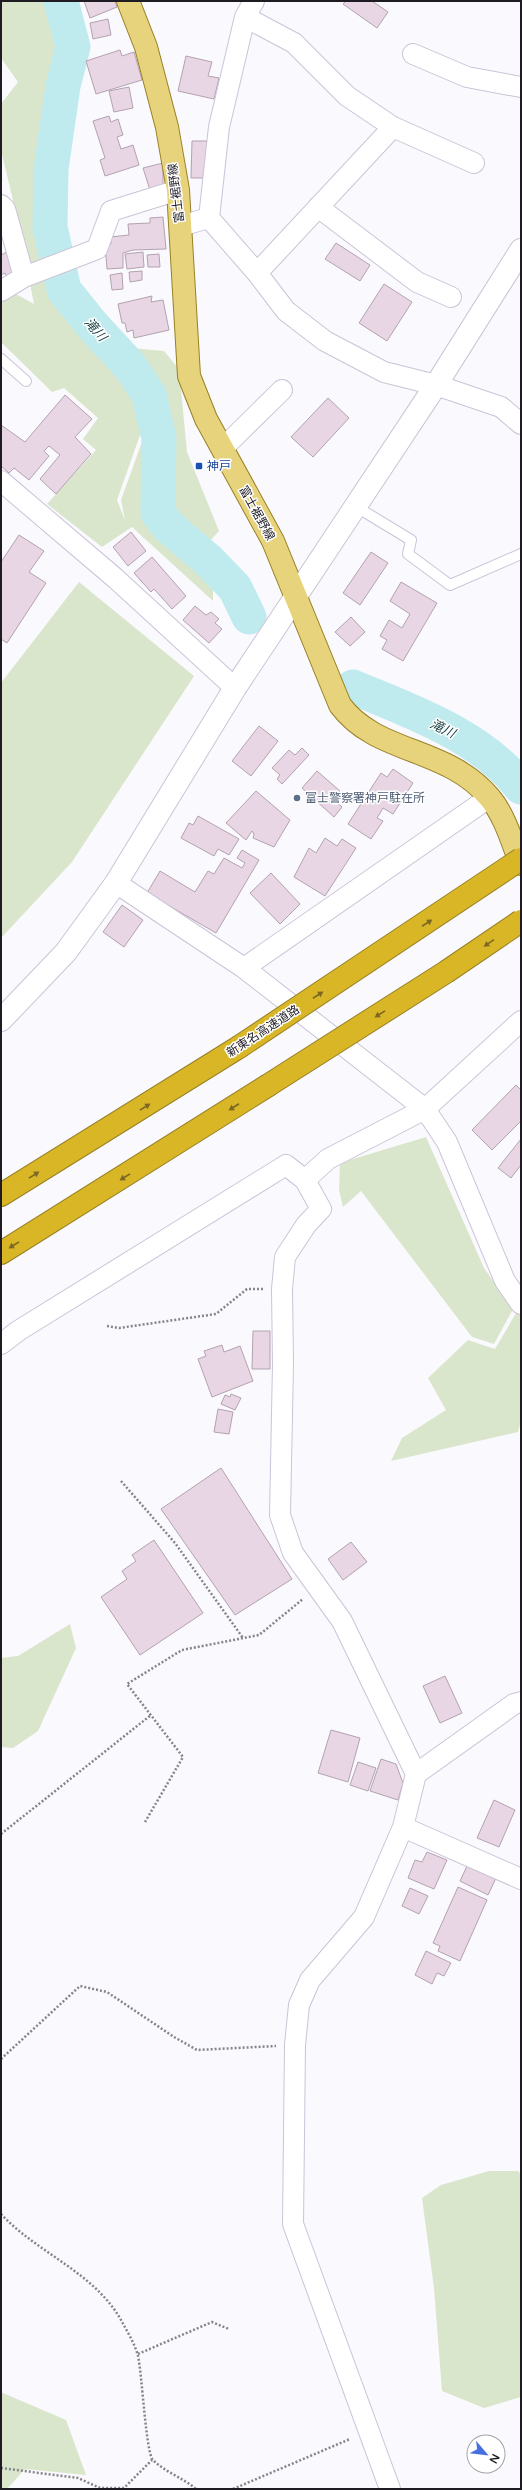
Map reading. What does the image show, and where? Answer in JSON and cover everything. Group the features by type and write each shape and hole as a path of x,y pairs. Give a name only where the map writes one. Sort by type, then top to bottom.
{"highway":[{"name":"新東名高速道路","path":"1,1195 239,1047 521,859"},
{"path":"1,1253 267,1086 446,972 521,922"}],"main road":[{"name":"富士裾野線","path":"128,1 150,62 167,128 178,190 189,376 206,419 273,541 296,594 340,706 350,720 372,735 436,758 463,772 490,797 499,811 521,864"}],"street":[{"path":"474,163 393,127 347,96 294,43 249,9 219,128 209,218 257,273 286,311 325,341 384,372 436,385 501,407 521,424"},
{"path":"413,54 467,77 521,87"},
{"path":"257,273 393,127"},
{"path":"1,291 24,277 97,249 111,211 178,190"},
{"path":"1,204 5,209 24,277"},
{"path":"318,207 417,282 451,298"},
{"path":"180,226 209,218"},
{"path":"1,1020 66,952 116,884 235,688 436,385 521,250"},
{"path":"222,449 282,390"},
{"path":"1,481 115,578 235,688"},
{"path":"244,968 490,797"},
{"path":"116,884 244,968 425,1109 447,1142 505,1281 521,1304"},
{"path":"305,1180 328,1159 425,1109 521,1021"},
{"path":"1,1344 18,1330 286,1166 305,1180 321,1209 306,1225 285,1258 282,1289 283,1364 280,1515 293,1553 319,1586 342,1621 416,1774 403,1827 364,1916 310,1980 299,2005 295,2045 293,2224 390,2489"},
{"path":"416,1774 514,1704 521,1702"},
{"path":"403,1827 521,1879"}],"lane":[{"path":"1,358 26,381"},
{"path":"355,506 411,540 408,554 450,585 521,554"}],"path":[{"path":"108,1326 119,1328 178,1317 216,1314 247,1289 282,1289"},
{"path":"121,1481 175,1543 243,1638"},
{"path":"145,1822 183,1757 127,1684 182,1650 259,1635 319,1586"},
{"path":"1,1834 151,1715"},
{"path":"1,2059 80,1986 107,1992 174,2037 197,2050 295,2045"},
{"path":"1,2214 9,2223 66,2264 96,2290 120,2319 138,2354 146,2412 147,2442 152,2460 196,2489"},
{"path":"138,2354 212,2322 229,2329"},
{"path":"232,2489 368,2431"},
{"path":"1,2468 78,2478 100,2489 124,2488 152,2460"}],"green space":[{"path":"1,1 55,1 61,21 64,41 67,82 63,177 65,271 92,298 131,348 164,351 179,369 187,452 219,531 198,554 213,586 213,601 132,527 102,547 47,504 96,450 83,439 98,418 64,388 52,392 1,342 1,303 14,293 34,304 17,217 1,150 1,104 18,82 1,58","holes":["140,435 143,439 121,500 125,520 117,500"]},
{"path":"79,582 194,676 72,862 1,938 1,683"},
{"path":"426,1137 484,1268 513,1309 494,1344 472,1337 361,1191 343,1207 339,1190 340,1163"},
{"path":"519,1308 521,1310 521,1421 518,1432 391,1461 402,1438 446,1410 428,1378 468,1340 495,1349"},
{"path":"70,1624 76,1648 38,1731 13,1748 1,1747 1,1658 18,1656"},
{"path":"489,2171 518,2171 521,2174 521,2397 484,2408 442,2391 434,2288 422,2198 441,2185"},
{"path":"3,2393 66,2420 86,2475 25,2469 7,2489 1,2489 1,2394"}],"building":[{"path":"84,1 115,1 117,7 90,18"},
{"path":"346,1 372,1 388,12 377,28 343,4"},
{"path":"108,19 111,35 93,39 90,23"},
{"path":"120,50 122,56 134,52 142,80 96,94 86,61"},
{"path":"186,56 212,62 208,76 219,78 214,99 178,91"},
{"path":"129,87 133,108 114,112 109,91"},
{"path":"109,116 111,122 118,119 123,135 117,137 121,149 133,145 139,165 105,176 100,160 105,158 93,121"},
{"path":"192,141 207,141 206,178 191,178"},
{"path":"163,163 163,186 150,190 143,168"},
{"path":"163,217 166,249 133,250 123,253 123,268 107,269 105,244 111,244 110,237 129,235 128,224 150,223 150,218"},
{"path":"336,243 370,265 360,281 325,259"},
{"path":"7,252 17,272 7,277 5,273 1,275 1,255"},
{"path":"143,252 144,267 127,269 125,254"},
{"path":"159,254 160,267 148,267 147,255"},
{"path":"142,271 142,280 130,282 129,272"},
{"path":"122,273 123,289 112,290 110,275"},
{"path":"384,284 412,302 387,341 359,323"},
{"path":"152,296 151,302 163,300 169,330 134,338 133,330 127,332 125,323 122,323 118,304"},
{"path":"65,395 92,419 75,437 91,454 56,494 40,479 60,455 49,446 44,451 49,456 29,480 14,468 9,473 1,466 1,425 25,442"},
{"path":"328,398 349,418 313,457 291,437"},
{"path":"131,532 146,551 128,566 113,547"},
{"path":"19,535 44,551 29,572 46,583 7,643 1,639 1,562"},
{"path":"371,552 388,563 360,605 343,593"},
{"path":"152,557 186,596 172,609 154,589 151,592 134,573"},
{"path":"401,582 437,603 403,661 382,649 387,640 380,636 389,620 402,628 410,614 390,601"},
{"path":"195,606 206,615 211,612 219,619 215,623 222,629 209,643 183,620"},
{"path":"351,617 365,632 350,646 335,632"},
{"path":"259,726 278,741 251,776 232,761"},
{"path":"302,748 309,755 282,784 277,779 280,775 272,768 289,750 295,755"},
{"path":"393,769 413,783 393,814 383,808 377,818 383,821 371,839 348,824 381,773 387,777"},
{"path":"317,771 340,791 333,799 342,807 334,817 302,788"},
{"path":"256,791 290,820 274,847 253,838 254,834 252,831 246,840 226,823"},
{"path":"198,816 239,839 229,855 218,849 214,856 181,838 189,823 193,825"},
{"path":"325,838 337,846 342,839 356,848 325,896 294,877 309,848 316,853"},
{"path":"242,850 259,860 216,933 147,893 160,871 195,892 208,871 214,874 224,858 242,868 245,863 237,858"},
{"path":"271,873 300,904 280,924 250,893"},
{"path":"122,905 143,920 124,947 103,932"},
{"path":"516,1085 521,1090 521,1121 492,1150 472,1130"},
{"path":"521,1139 521,1165 511,1178 498,1168"},
{"path":"253,1331 270,1331 270,1369 252,1369"},
{"path":"222,1345 224,1352 240,1346 253,1381 212,1397 198,1359 206,1356 204,1351"},
{"path":"231,1394 241,1398 235,1410 221,1404 225,1395 230,1397"},
{"path":"218,1409 233,1412 229,1434 214,1432"},
{"path":"221,1468 292,1579 235,1615 161,1509"},
{"path":"154,1540 203,1613 140,1655 101,1597 127,1579 122,1571 136,1561 132,1555"},
{"path":"351,1542 367,1562 343,1580 328,1559"},
{"path":"445,1676 462,1713 440,1723 423,1686"},
{"path":"331,1730 360,1738 348,1782 318,1773"},
{"path":"381,1759 396,1764 403,1783 398,1800 370,1791"},
{"path":"358,1762 376,1768 368,1791 350,1785"},
{"path":"494,1800 515,1810 499,1847 477,1838"},
{"path":"427,1852 447,1860 434,1889 408,1878 415,1860 422,1862"},
{"path":"468,1864 496,1878 488,1895 460,1881"},
{"path":"458,1887 487,1900 460,1961 438,1951 440,1946 433,1943"},
{"path":"410,1888 428,1896 419,1914 402,1906"},
{"path":"426,1951 451,1963 444,1976 437,1973 432,1984 415,1975"}],"waterway":[{"name":"滝川","path":"61,1 73,47 63,86 51,169 50,227 64,290 93,326 130,366 149,395 159,438 158,513 169,527 208,560 235,588 249,617"},
{"name":"滝川","path":"353,687 421,716 465,739 486,753 521,787"}],"place":[{"name":"神戸","path":"199,466"},
{"name":"富士警察署神戸駐在所","path":"297,798"}]}
